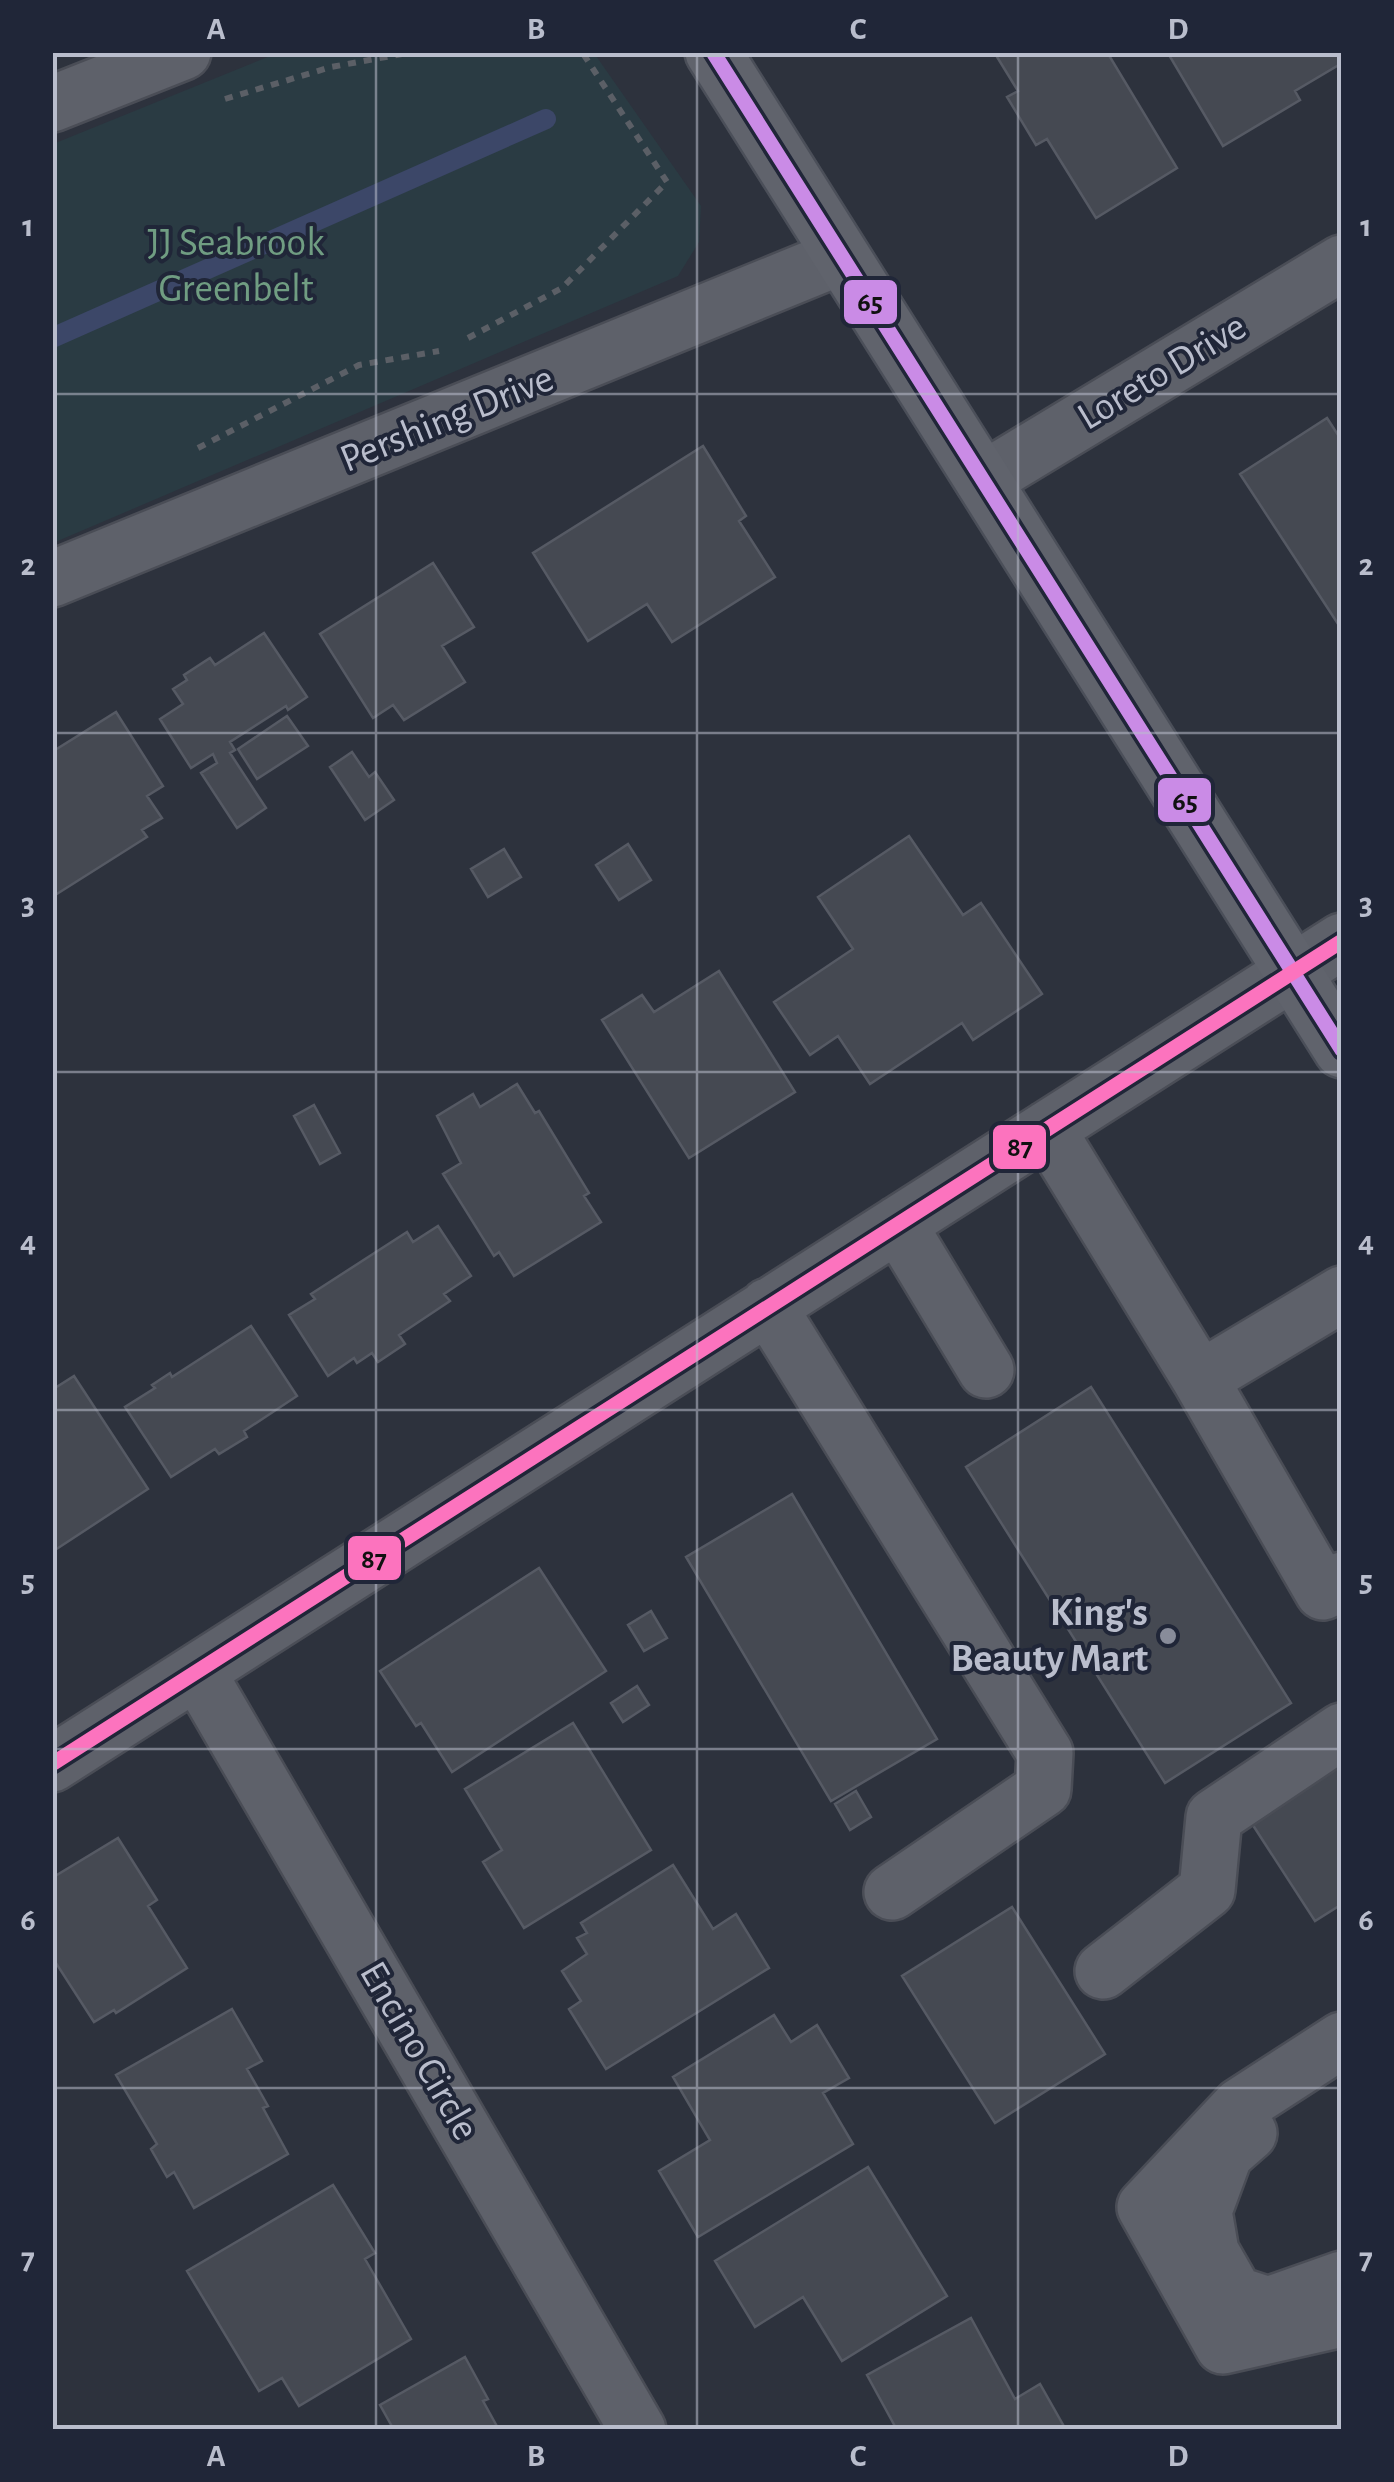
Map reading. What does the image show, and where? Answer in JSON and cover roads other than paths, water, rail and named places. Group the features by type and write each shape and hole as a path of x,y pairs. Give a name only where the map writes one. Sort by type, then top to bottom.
{"main road":[{"path":"712,52 1342,1050"}],"street":[{"path":"52,104 183,52"},
{"name":"Pershing Drive","path":"52,579 840,256"},
{"name":"Loreto Drive","path":"983,480 1342,263"},
{"path":"52,1764 1342,942"},
{"path":"1047,1130 1200,1379 1323,1592 1342,1580"},
{"path":"898,1224 986,1370"},
{"path":"1200,1379 1342,1294"},
{"path":"768,1306 1045,1754 1043,1789 892,1892"},
{"name":"Encino Circle","path":"198,1674 638,2430"},
{"path":"1102,1971 1207,1890 1214,1817 1342,1731"},
{"path":"1342,2040 1240,2106 1145,2208 1222,2346 1342,2319"},
{"path":"1342,2052 1225,2154 1204,2212 1211,2252 1235,2294 1268,2306 1342,2280"}],"waterway":[{"path":"52,338 546,119"}],"place":[{"name":"King's Beauty Mart","path":"1168,1636"}],"park label":[{"name":"JJ Seabrook Greenbelt","path":"236,266"}]}
